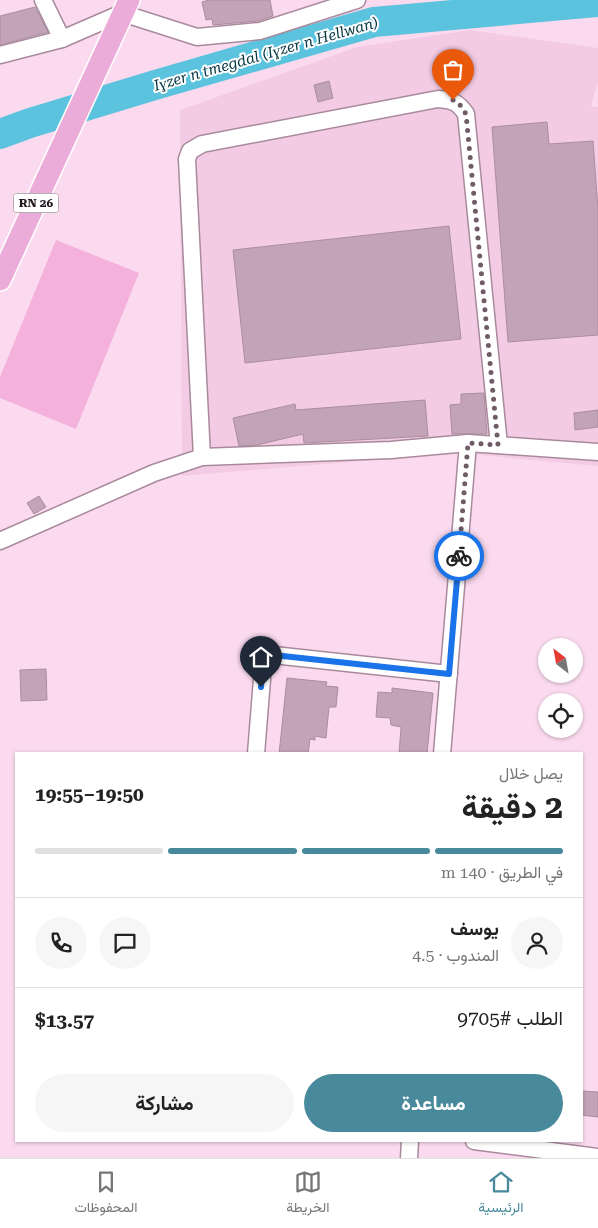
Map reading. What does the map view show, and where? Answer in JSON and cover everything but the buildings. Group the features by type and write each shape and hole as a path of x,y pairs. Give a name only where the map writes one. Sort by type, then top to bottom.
{"main road":[{"name":"RN 26","path":"0,280 126,7"}],"street":[{"path":"43,0 62,39"},
{"path":"0,55 62,39 126,7 197,37 260,31 349,1"},
{"path":"202,457 187,159 190,151 202,144 438,99 453,100 460,105 466,114 498,445"},
{"path":"442,752 468,443"},
{"path":"0,541 154,473 202,457 391,450 468,443 598,452"},
{"path":"256,752 264,654 449,674"},
{"path":"409,1158 410,1142"},
{"path":"482,1142 598,1157"}],"shaded area":[{"path":"470,30 598,48 598,81 591,106 598,107 598,466 458,453 182,476 180,110 357,47"},
{"path":"56,240 139,273 76,429 0,398 0,377"}],"waterway":[{"name":"Iɣzer n tmegdal (Iɣzer n Hellwan)","path":"0,134 155,85 374,22 598,2"}],"way so far":[{"path":"453,100 460,105 466,114 498,445 468,443 459,556"}],"route":[{"path":"261,687 264,654 449,674 459,556"}]}
